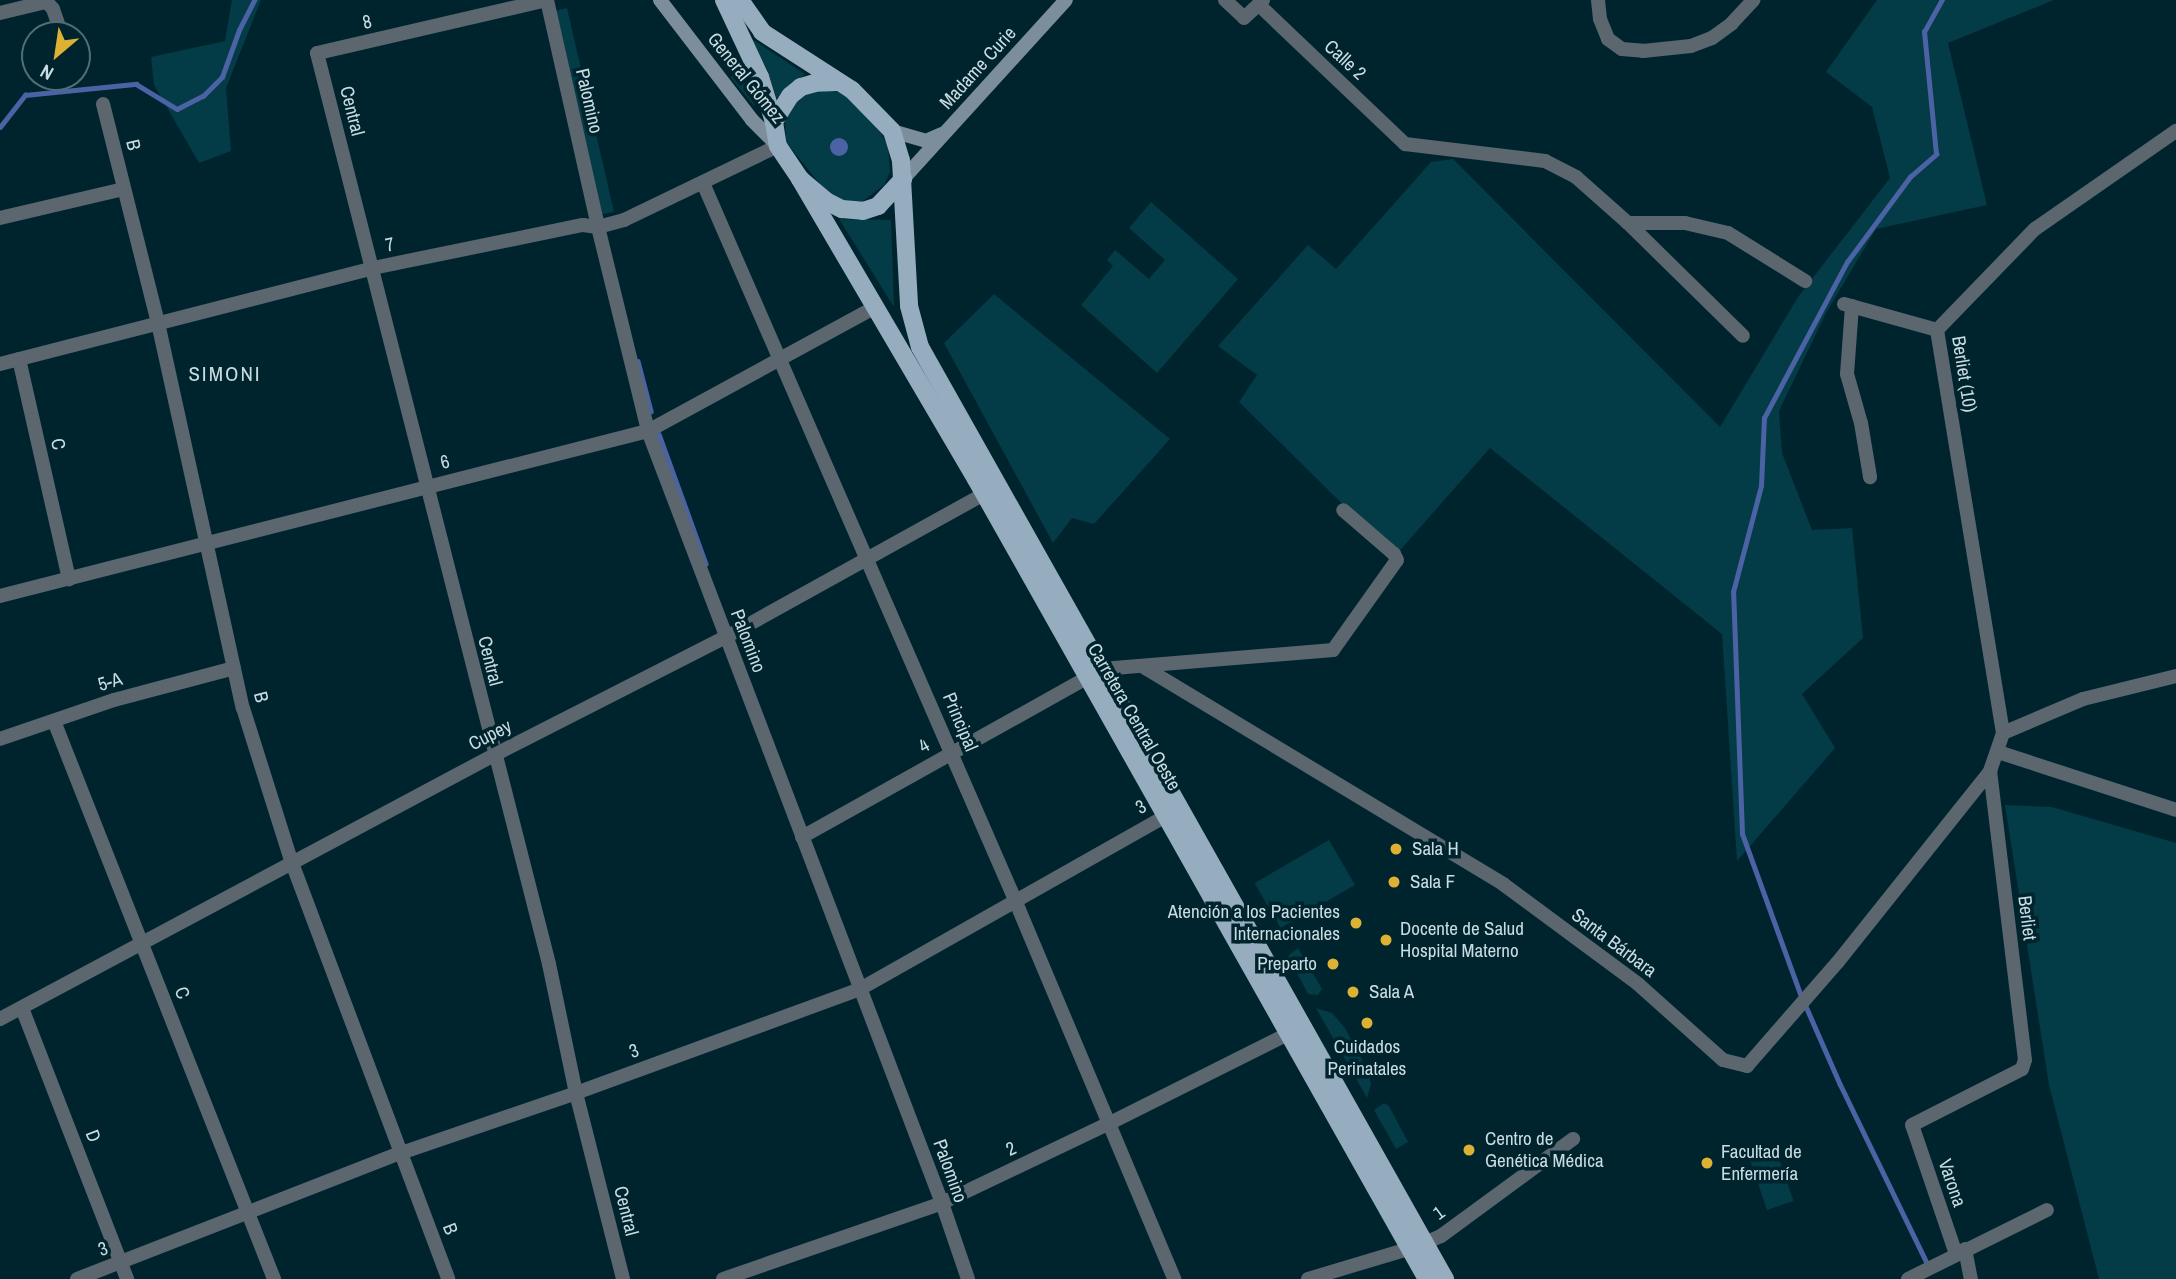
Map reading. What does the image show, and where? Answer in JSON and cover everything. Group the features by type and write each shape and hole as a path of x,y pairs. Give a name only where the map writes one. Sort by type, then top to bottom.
{"main road":[{"name":"General Gómez","path":"660,0 752,120 778,146"},
{"path":"724,0 760,78 774,122 778,146 800,179 826,201 842,209 903,213"},
{"path":"740,0 762,32 863,99 892,131 903,179 878,206 863,211"},
{"name":"Madame Curie","path":"903,179 1066,0"},
{"path":"774,122 782,107 801,87 826,81 839,82"},
{"name":"Madame Curie","path":"892,131 926,141 947,132"},
{"name":"Carretera Central Oeste","path":"800,179 875,307 992,490"},
{"name":"Carretera Central Oeste","path":"903,179 912,326 920,347 992,490 1094,672 1418,1246 1445,1279"},
{"name":"Carretera Central Oeste","path":"1418,1246 1427,1279"}],"street":[{"name":"8","path":"317,53 547,0"},
{"name":"Palomino","path":"547,0 598,227 648,431 942,1203 968,1279"},
{"path":"1225,0 1244,18 1261,2"},
{"path":"1598,0 1600,19 1608,39 1622,49 1643,51 1691,46 1712,38 1731,24 1753,0"},
{"path":"0,13 45,1 53,9 57,21"},
{"name":"Calle 2","path":"1261,2 1405,144 1545,161 1576,177 1628,223"},
{"name":"Central","path":"317,53 548,964 576,1093 623,1279"},
{"name":"B","path":"103,104 158,323 243,708 292,863 448,1279"},
{"name":"Berliet (10)","path":"2003,733 1937,330 2035,229 2176,131"},
{"name":"7","path":"0,364 373,268 583,225 598,227 624,220 778,146"},
{"name":"Principal","path":"703,184 869,560 1174,1279"},
{"path":"0,218 124,189"},
{"path":"1628,223 1685,223 1728,233 1805,281"},
{"path":"1628,223 1743,336"},
{"path":"1870,477 1861,423 1847,374 1847,305 1937,330"},
{"name":"6","path":"0,596 648,431 875,307"},
{"name":"C","path":"19,359 69,579"},
{"name":"Cupey","path":"0,1019 494,755 726,637 992,490"},
{"path":"1094,672 1334,650 1397,561 1394,554 1343,510"},
{"name":"Santa Bárbara","path":"1142,666 1503,884 1638,984 1723,1060 1747,1066 1821,981 1990,771 2003,733"},
{"name":"5-A","path":"0,739 114,700 234,668"},
{"name":"4","path":"802,836 1094,672"},
{"path":"2003,733 2083,699 2176,676"},
{"name":"C","path":"54,721 274,1279"},
{"path":"1998,752 2176,810"},
{"name":"Berliet","path":"1912,1125 2022,1069 2025,1060 1990,771"},
{"name":"3","path":"77,1279 401,1153 576,1093 860,989 1173,811"},
{"name":"D","path":"22,1007 127,1279"},
{"name":"2","path":"723,1279 942,1203 1110,1124 1296,1030"},
{"name":"Varona","path":"1912,1125 1971,1279"},
{"name":"1","path":"1308,1279 1418,1246 1441,1236 1573,1139"},
{"path":"1908,1279 2047,1210"}],"shaded area":[{"path":"232,0 261,0 226,88 231,151 199,163 154,85 151,57 225,41"},
{"path":"1877,0 2054,0 1948,43 1987,205 1876,229 1826,313 1779,411 1782,453 1812,530 1852,528 1863,638 1802,694 1835,748 1737,861 1722,634 1490,448 1395,556 1239,402 1257,375 1218,346 1308,245 1336,269 1431,162 1453,159 1720,427 1798,297 1890,178 1872,107 1826,72"},
{"path":"567,8 614,212 602,214 555,11"},
{"path":"752,39 805,74 777,99 767,69"},
{"path":"746,69 755,107 730,77"},
{"path":"828,90 841,93 852,101 881,133 888,146 890,172 884,185 863,201 849,203 827,193 786,142 785,117 789,107 806,92"},
{"path":"1151,202 1238,279 1157,373 1081,305 1113,266 1107,260 1115,250 1149,279 1165,260 1129,228"},
{"path":"839,219 891,220 894,307"},
{"path":"994,294 1170,439 1094,524 1072,518 1053,543 944,343"},
{"path":"2005,805 2052,807 2176,843 2176,1279 2099,1279 2049,1085"},
{"path":"1329,840 1355,885 1281,928 1255,883"},
{"path":"1298,948 1322,989 1318,995 1308,994 1288,956"},
{"path":"1316,1008 1332,1013 1345,1028 1369,1073 1371,1084 1367,1098"},
{"path":"1384,1103 1389,1106 1408,1142 1396,1149 1374,1110"},
{"path":"1775,1147 1794,1201 1767,1210 1749,1156"}],"water":[{"path":"839,138 845,141 848,147 845,153 839,156 833,153 830,147 833,141"}],"waterway":[{"name":"Cupey","path":"0,127 25,95 136,84 177,109 203,96 222,77 239,30 254,0"},
{"path":"1926,1262 1840,1085 1800,994 1742,834 1733,592 1761,486 1764,418 1847,262 1910,177 1936,154 1924,32 1942,0"},
{"path":"638,361 651,411"},
{"path":"659,434 706,564"}],"place":[{"name":"Sala H","path":"1396,849"},
{"name":"Sala F","path":"1394,882"},
{"name":"Atención a los Pacientes Internacionales","path":"1356,923"},
{"name":"Docente de Salud Hospital Materno","path":"1386,940"},
{"name":"Preparto","path":"1333,964"},
{"name":"Sala A","path":"1353,992"},
{"name":"Cuidados Perinatales","path":"1367,1023"},
{"name":"Centro de Genética Médica","path":"1469,1150"},
{"name":"Facultad de Enfermería","path":"1707,1163"}],"district":[{"name":"SIMONI","path":"225,374"}]}
